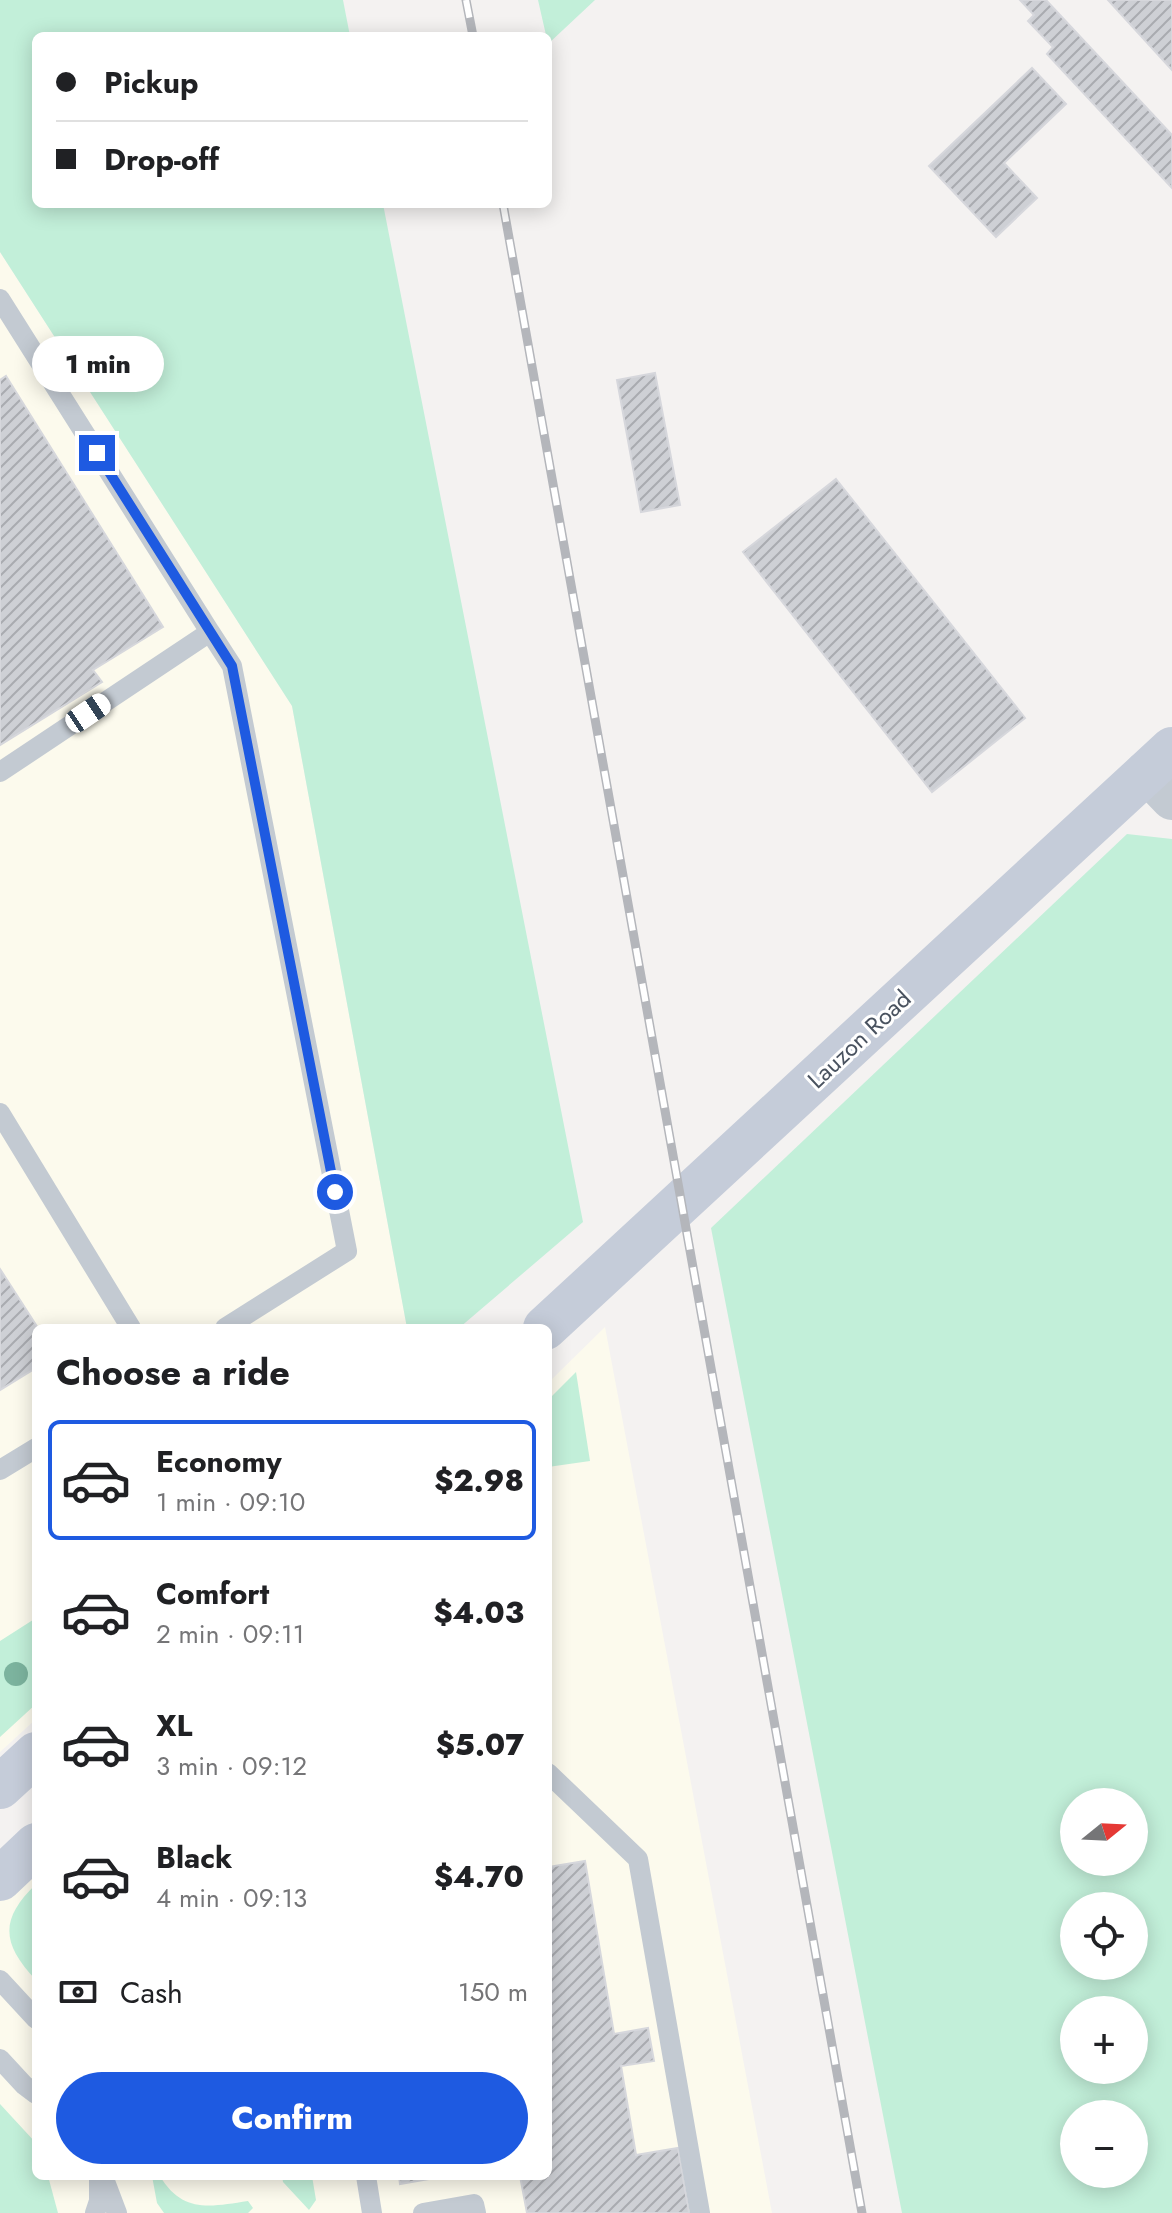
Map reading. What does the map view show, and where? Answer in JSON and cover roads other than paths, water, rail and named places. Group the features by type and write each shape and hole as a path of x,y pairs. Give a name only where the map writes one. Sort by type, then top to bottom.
{"street":[{"name":"Lauzon Road","path":"549,1324 1163,774"},
{"path":"0,1787 32,1758"},
{"path":"0,1879 32,1849"}],"lane":[{"path":"0,299 232,666 347,1251 231,1324"},
{"path":"0,772 210,632"},
{"path":"0,1113 129,1324"},
{"path":"0,1470 32,1450"},
{"path":"552,1777 638,1859 700,2213"},
{"path":"0,1980 32,2015"},
{"path":"0,2059 32,2091"},
{"path":"95,2213 101,2180"},
{"path":"103,2180 117,2213"},
{"path":"367,2180 372,2213"},
{"path":"423,2213 474,2204 476,2213"}],"railway":[{"path":"466,0 472,32"},
{"path":"504,208 862,2213"}]}
